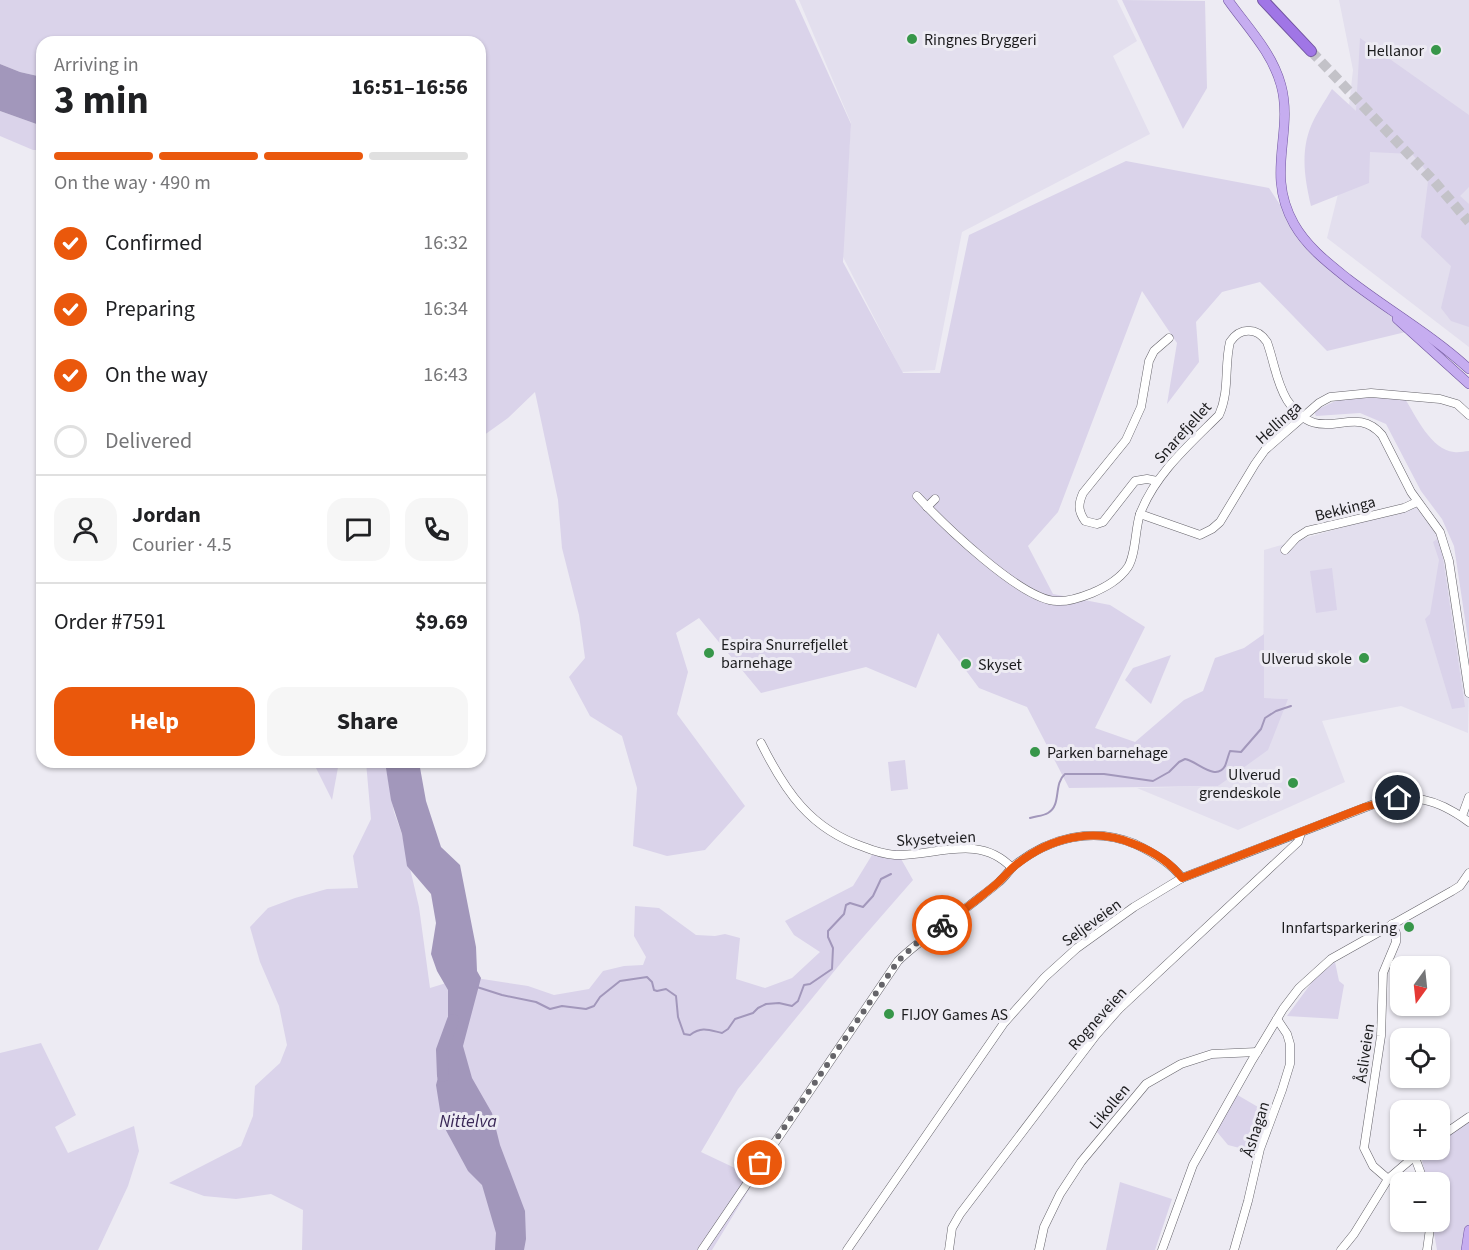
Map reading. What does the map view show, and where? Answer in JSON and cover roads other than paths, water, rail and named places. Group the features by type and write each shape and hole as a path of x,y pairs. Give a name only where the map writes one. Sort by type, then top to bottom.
{"highway":[{"path":"1263,0 1311,51"}],"main road":[{"path":"1228,0 1265,50 1281,85 1284,114 1280,178 1285,201 1294,223 1317,253 1387,309 1424,333 1469,369"},
{"path":"1387,309 1405,328 1469,384"},
{"path":"1466,1250 1469,1230"}],"street":[{"name":"Snarefjellet","path":"917,496 1007,578 1032,594 1056,602 1083,597 1105,588 1120,577 1130,564 1140,514 1157,481 1219,415 1227,389 1229,345 1240,332 1253,331 1265,339 1283,392 1303,418"},
{"path":"1157,481 1147,479 1135,481 1103,522 1091,523 1085,521 1080,515 1080,501 1083,493 1126,440 1141,407 1149,361 1154,351 1169,338"},
{"name":"Hellinga","path":"1140,514 1197,534 1203,535 1208,532 1220,522 1265,450 1319,403 1330,397 1371,393 1447,400 1457,404 1469,415"},
{"path":"1303,418 1321,425 1353,422 1367,424 1382,435 1417,501 1434,522 1447,551 1469,693"},
{"path":"927,507 935,499"},
{"name":"Bekkinga","path":"1285,550 1296,538 1307,531 1404,508 1417,501"},
{"name":"Skysetveien","path":"761,743 777,776 793,798 819,824 841,838 873,850 895,855 984,849 997,855 1012,868"},
{"name":"Seljeveien","path":"848,1250 999,1030 1030,992 1095,933 1182,878 1365,807 1398,798 1412,797 1429,800 1465,819"},
{"path":"1465,819 1469,797"},
{"name":"Rogneveien","path":"949,1250 952,1228 960,1214 1096,1035 1119,1009 1298,842 1302,832"},
{"path":"702,1250 898,961 918,942 994,886 1012,868 1052,843 1075,837 1095,836 1117,838 1139,846 1169,864 1182,878"},
{"path":"1162,1250 1193,1165 1257,1052 1299,988 1320,968 1341,954 1460,886 1469,873"},
{"name":"Åsliveien","path":"1388,1179 1373,1166 1366,1155 1364,1139 1381,1036 1383,973 1396,942 1396,933 1392,924"},
{"name":"Åshagan","path":"1234,1250 1260,1149 1290,1065 1290,1044 1287,1034 1277,1019"},
{"name":"Likollen","path":"1039,1250 1044,1227 1060,1194 1081,1162 1146,1084 1181,1064 1212,1054 1257,1052"},
{"path":"1450,1130 1469,1118"},
{"path":"1341,1250 1354,1234 1388,1179 1409,1160"},
{"path":"1427,1250 1429,1232"}],"water":[{"path":"0,64 36,76 36,124 0,111"},
{"name":"Nittelva","path":"386,768 420,768 426,801 441,847 460,865 476,947 477,971 481,978 463,1046 472,1078 492,1113 500,1145 525,1211 524,1250 495,1250 496,1233 482,1185 468,1171 442,1123 436,1085 448,1039 448,990 437,971 431,954 436,923 431,894 407,866 402,834 391,800"}],"waterway":[{"path":"1030,818 1046,814 1052,809 1055,805 1059,783 1065,774 1104,774 1153,781 1185,759 1217,772 1225,766 1230,751 1241,752 1261,729 1265,718 1291,706"},
{"path":"477,987 536,1002 550,1009 562,1006 586,1009 594,1006 600,997 620,981 647,977 652,982 654,990 666,989 676,996 678,1017 684,1034 690,1035 698,1030 722,1033 735,1019 753,1013 766,1004 779,1003 792,1006 798,1001 804,985 810,984 832,969 833,948 828,931 844,914 846,905 850,903 863,907 873,896 881,879 891,874"},
{"name":"Nittelva","path":"443,1076 442,1050 453,1020"}],"tunnel":[{"path":"1311,51 1434,181 1469,222"}],"place":[{"name":"Ringnes Bryggeri","path":"912,39"},
{"name":"Hellanor","path":"1436,50"},
{"name":"Espira Snurrefjellet barnehage","path":"709,653"},
{"name":"Ulverud skole","path":"1364,658"},
{"name":"Skyset","path":"966,664"},
{"name":"Parken barnehage","path":"1035,752"},
{"name":"Ulverud grendeskole","path":"1293,783"},
{"name":"Innfartsparkering","path":"1409,927"},
{"name":"FIJOY Games AS","path":"889,1014"}]}
